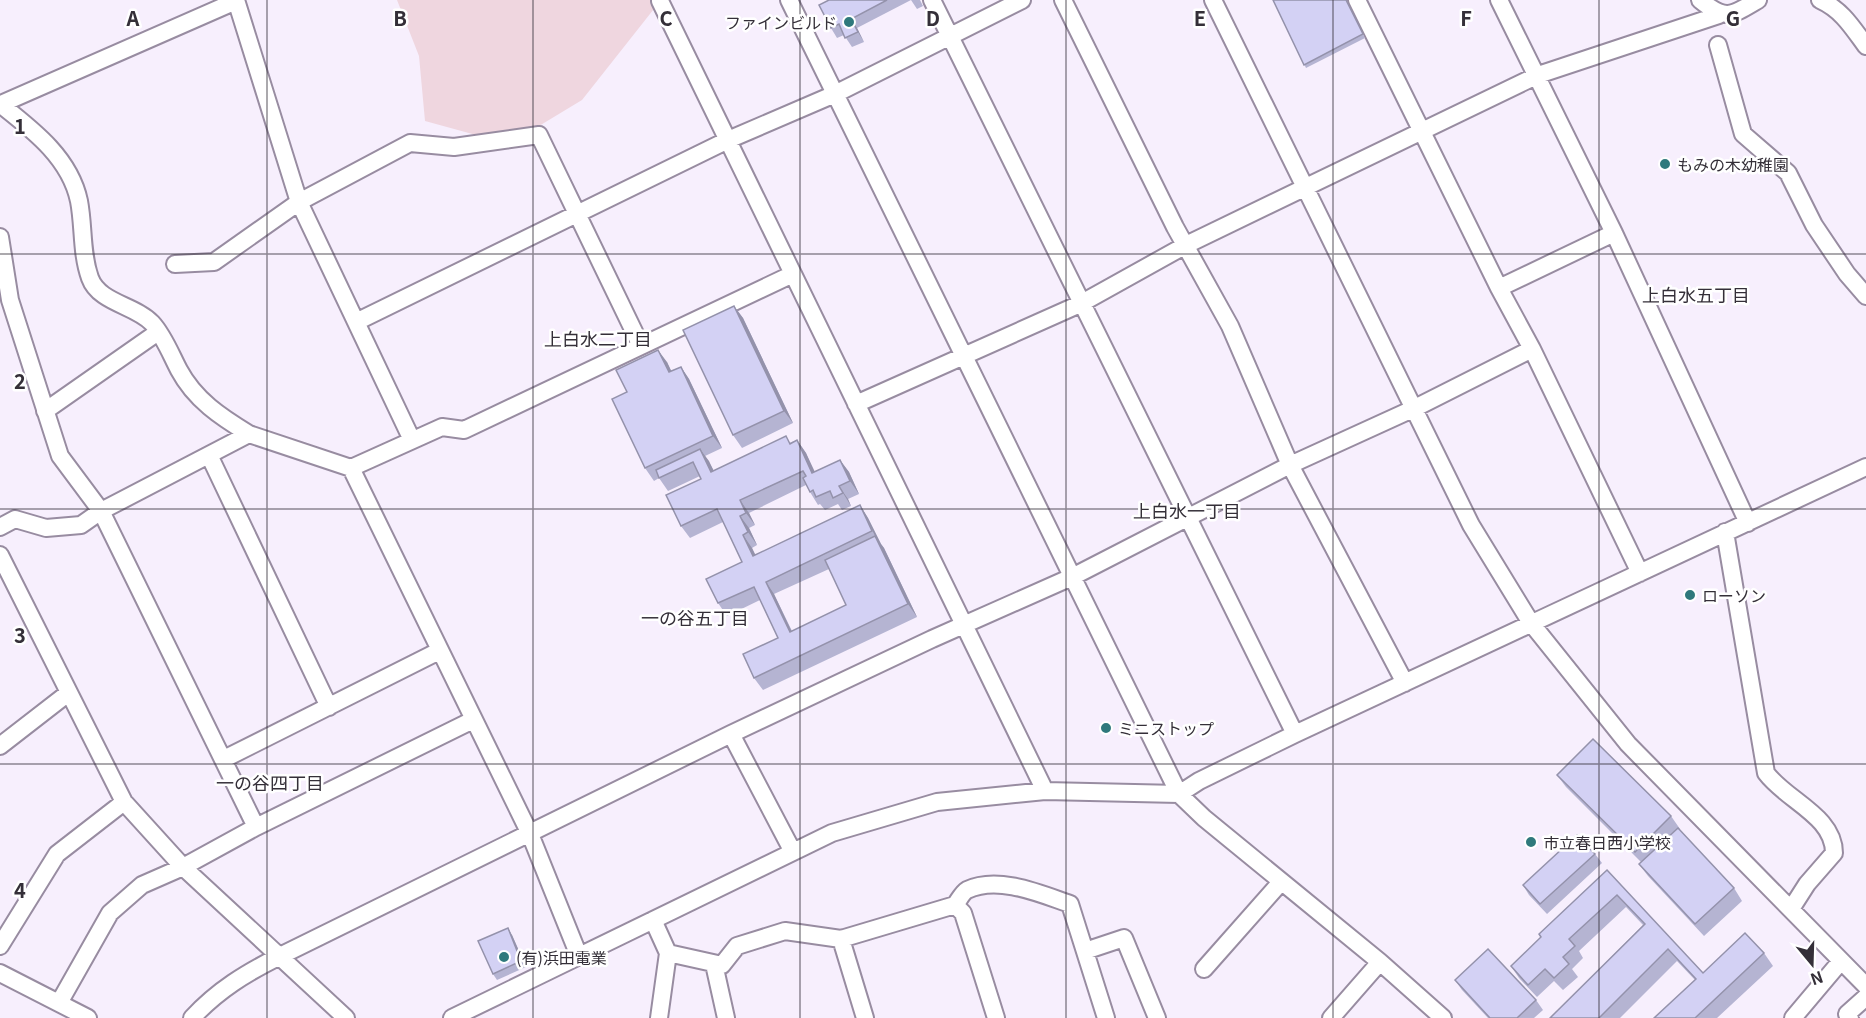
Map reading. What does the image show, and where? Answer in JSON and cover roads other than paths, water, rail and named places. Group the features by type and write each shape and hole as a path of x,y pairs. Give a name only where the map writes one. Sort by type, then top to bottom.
{"street":[{"path":"789,0 1074,576 1179,794 1204,818 1380,962 1443,1018"},
{"path":"932,0 1080,304 1295,734"},
{"path":"356,322 728,140 835,94 1022,0"},
{"path":"1063,0 1112,102 1230,326 1290,465 1405,683"},
{"path":"1213,0 1472,525 1531,623 1628,744 1866,986"},
{"path":"1357,0 1499,288 1532,349 1640,573"},
{"path":"1499,0 1614,233 1748,523"},
{"path":"1700,0 1719,15"},
{"path":"856,404 1080,304 1186,245 1538,75 1719,15 1733,15 1758,0"},
{"path":"1820,0 1833,6 1864,39"},
{"path":"412,440 299,202 236,1 0,104 51,148 69,171 79,202 82,246 90,280 98,291 151,321 179,372 211,411 249,434 351,468 442,427 464,430 793,274"},
{"path":"660,1 1045,791"},
{"path":"1718,45 1743,134 1788,173 1814,225 1847,274 1866,296"},
{"path":"175,264 214,262 299,202 411,142 454,147 540,135 641,346"},
{"path":"1499,288 1614,233"},
{"path":"0,237 5,300 60,456 101,511 256,827"},
{"path":"45,411 158,332"},
{"path":"192,1018 211,998 245,974 280,956 731,734 963,625 1074,576 1290,465 1415,408 1532,349"},
{"path":"0,527 15,519 46,528 81,525 101,511 249,434"},
{"path":"208,455 329,706"},
{"path":"452,1018 832,833 937,802 1045,791 1179,794 1199,781 1295,734 1866,467"},
{"path":"351,468 530,834 579,956"},
{"path":"1725,532 1766,773 1777,788 1824,823 1834,839 1834,853 1791,909"},
{"path":"0,555 124,802 183,867 346,1018"},
{"path":"224,759 439,651"},
{"path":"0,746 68,694"},
{"path":"59,1003 110,913 142,885 183,867 256,827 473,720"},
{"path":"731,734 793,852"},
{"path":"0,946 57,854 124,802"},
{"path":"1204,969 1281,882"},
{"path":"668,953 722,965 737,946 785,931 841,939 955,905 966,891 988,884 1030,891 1070,904 1106,1018"},
{"path":"955,905 963,913 996,1018"},
{"path":"653,920 668,953 659,1018"},
{"path":"1085,951 1124,938 1157,1018"},
{"path":"841,939 865,1018"},
{"path":"1793,1018 1841,961"},
{"path":"1331,1018 1380,962"},
{"path":"714,964 726,1018"},
{"path":"0,973 88,1018"},
{"path":"1850,1018 1847,1014 1866,997"}],"place":[{"name":"ファインビルド","path":"849,22"},
{"name":"もみの木幼稚園","path":"1665,164"},
{"name":"ローソン","path":"1690,595"},
{"name":"ミニストップ","path":"1106,728"},
{"name":"市立春日西小学校","path":"1531,842"},
{"name":"(有)浜田電業","path":"504,957"}],"district":[{"name":"上白水五丁目","path":"1696,294"},
{"name":"上白水二丁目","path":"598,338"},
{"name":"上白水一丁目","path":"1187,510"},
{"name":"一の谷五丁目","path":"695,617"},
{"name":"一の谷四丁目","path":"270,782"}]}
